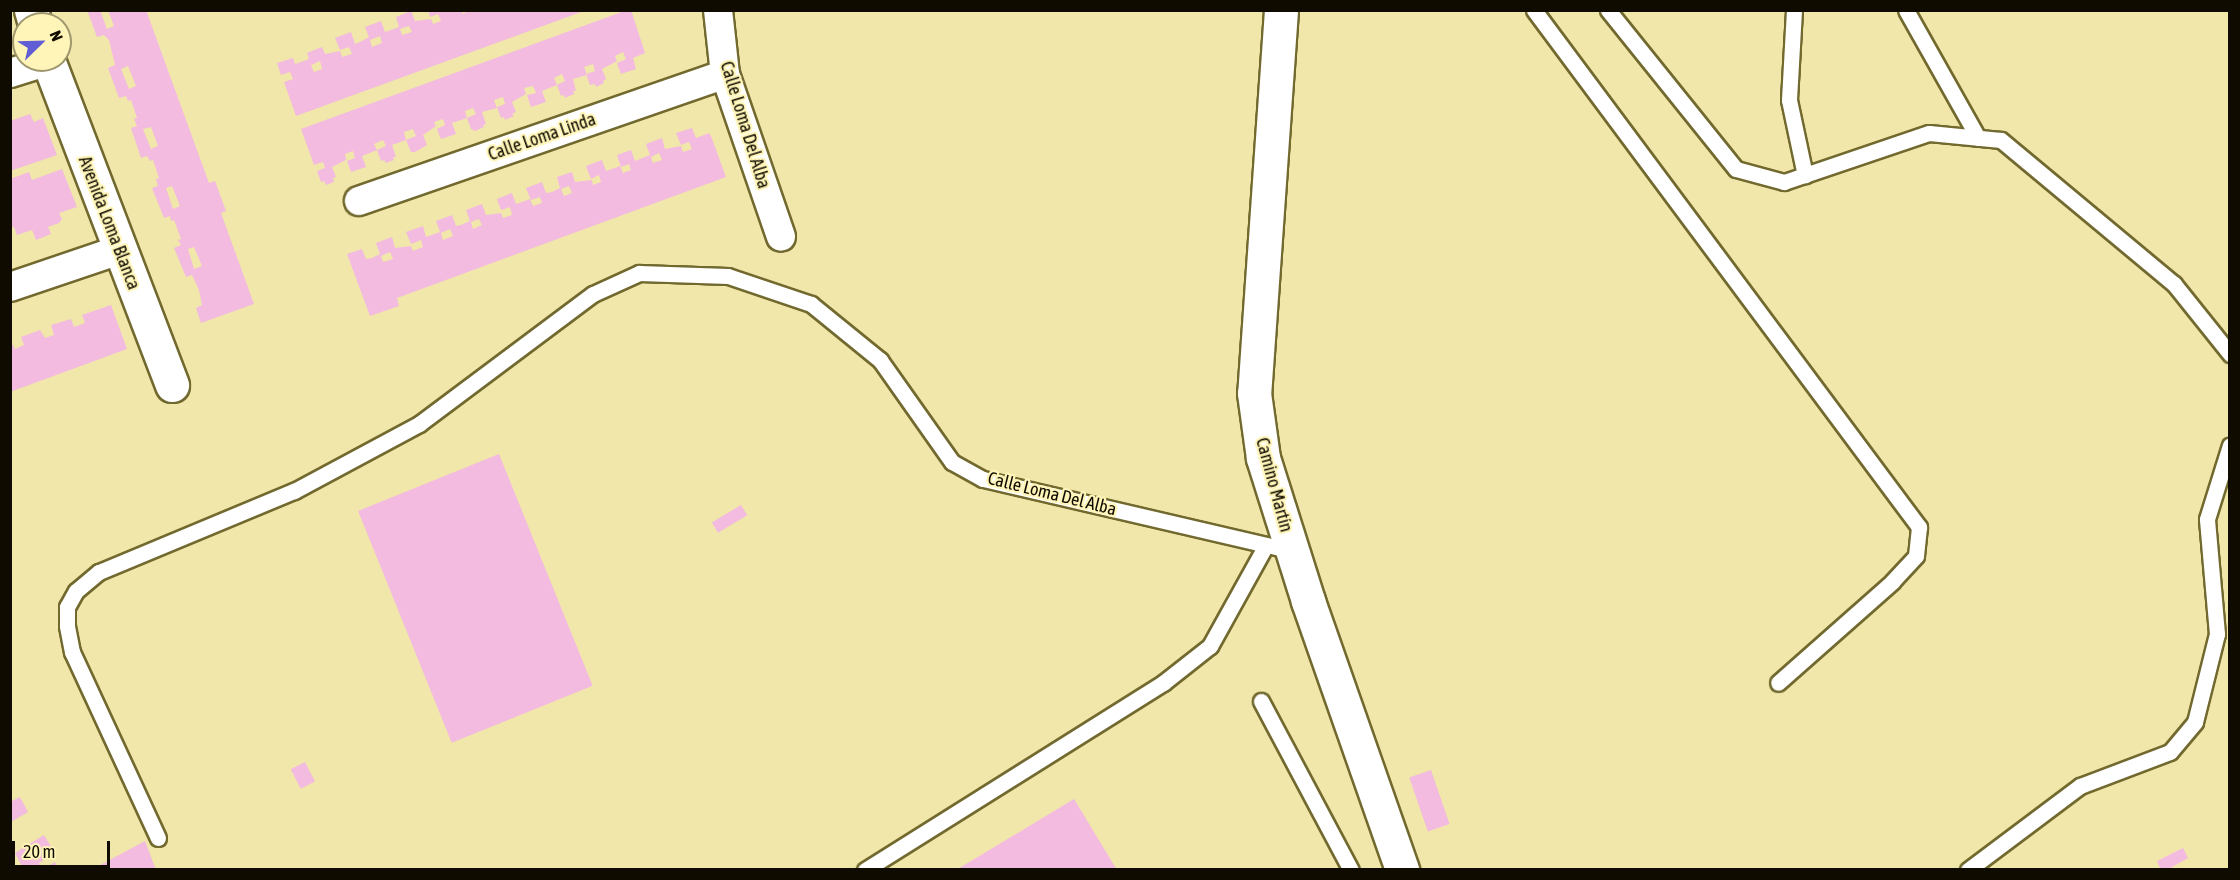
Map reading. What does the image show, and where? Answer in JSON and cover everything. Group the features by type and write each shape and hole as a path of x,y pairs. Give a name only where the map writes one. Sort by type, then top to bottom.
{"street":[{"name":"Calle Loma Del Alba","path":"718,10 725,74 781,237"},
{"name":"Camino Martín","path":"1281,10 1254,393 1263,458 1279,548 1402,870"},
{"name":"Avenida Loma Blanca","path":"53,72 172,385"},
{"name":"Calle Loma Linda","path":"359,201 725,74"},
{"path":"10,287 119,250"}],"lane":[{"path":"1534,10 1919,527 1916,556 1892,582 1778,683"},
{"path":"1608,10 1736,169 1784,182 1929,133 2001,140 2174,284 2229,354"},
{"path":"1794,10 1788,100 1805,175"},
{"path":"1906,10 1978,138"},
{"name":"Calle Loma Del Alba","path":"158,838 72,652 67,626 67,607 76,591 99,572 294,491 419,424 593,294 639,273 728,276 811,304 880,360 952,462 983,478 1279,548"},
{"path":"1968,870 2080,786 2170,753 2195,722 2217,634 2207,519 2229,445"},
{"path":"865,870 1163,683 1210,646 1279,548"},
{"path":"1261,701 1351,870"}],"building":[{"path":"87,10 100,10 107,29 114,26 108,10 146,10 209,183 215,181 226,211 221,213 254,304 201,323 196,308 202,305 199,290 192,275 186,277 174,248 181,245 178,240 181,239 174,220 171,221 170,216 164,218 152,188 158,186 156,179 159,178 153,160 150,161 147,156 141,158 131,128 137,126 134,119 137,118 131,100 128,101 126,96 119,98 108,68 115,65 109,40 104,35 97,37","holes":["128,66 136,86 129,89 121,69","151,127 158,146 151,149 143,129","172,186 180,206 173,209 166,188","194,247 202,266 194,269 188,249"]},
{"path":"428,10 462,10 463,14 470,10 584,11 296,116 284,82 293,79 290,72 281,75 277,63 293,58 295,64 301,62 309,59 307,53 322,47 325,54 340,51 342,57 352,54 349,47 340,50 335,38 351,32 355,44 369,37 365,27 381,21 385,32 391,30 399,27 396,17 411,11 415,21 431,19 433,24 441,21 438,14 430,17","holes":["409,26 412,32 402,35 400,29","380,36 382,43 372,47 370,40","320,61 322,69 314,72 311,65"]},
{"path":"631,10 645,53 633,58 636,69 621,74 617,63 626,59 623,52 615,56 617,61 602,69 606,79 604,83 596,87 595,84 590,85 586,75 573,79 576,91 573,91 574,94 565,98 564,95 561,96 557,85 542,91 546,102 531,107 527,95 536,93 533,86 524,88 526,94 512,102 516,112 512,114 514,116 505,120 504,117 501,118 497,107 505,104 503,97 494,100 497,108 482,112 486,124 483,125 484,127 475,131 471,129 467,118 452,123 456,134 441,139 437,129 445,125 443,119 434,122 436,126 423,135 427,145 411,152 406,140 392,145 396,157 393,157 394,160 386,163 384,160 381,161 377,150 362,156 366,167 351,172 347,161 355,158 353,151 345,154 346,160 332,167 336,177 333,178 334,182 326,185 324,181 321,182 317,171 325,168 323,162 314,165 301,129","holes":["593,64 595,71 587,74 584,67","562,74 565,81 557,85 554,78","473,108 476,114 467,118 465,111","413,129 416,136 406,140 404,132","383,140 386,146 377,150 374,144"]},
{"path":"30,114 34,122 43,118 57,155 10,171 10,121"},
{"path":"692,128 696,138 709,133 726,177 397,298 399,306 370,316 347,254 362,249 366,259 372,258 380,254 376,243 392,237 395,248 411,246 413,251 423,247 421,240 411,244 406,232 423,226 426,237 440,232 436,221 452,215 456,226 461,225 470,221 466,210 482,204 486,215 501,213 503,218 512,215 510,207 501,210 497,199 512,193 516,204 530,199 533,206 542,203 540,197 531,200 526,188 542,182 546,193 552,192 560,188 557,177 572,172 575,182 592,180 593,185 601,182 599,175 591,179 586,166 602,160 606,171 620,166 623,173 631,170 629,164 621,167 617,155 631,150 635,161 650,155 646,144 662,138 665,149 681,146 683,152 692,149 689,142 681,145 676,133","holes":["659,153 662,160 653,163 651,157","569,186 572,193 564,196 561,189","479,219 482,225 473,229 471,222","450,229 453,236 443,240 441,233","390,252 393,259 383,262 381,256"]},
{"path":"62,169 77,207 59,213 62,219 59,223 48,227 51,234 36,240 32,230 17,235 14,227 10,228 10,179 29,172 32,180"},
{"path":"111,305 127,349 10,392 11,342 15,349 24,345 21,337 40,330 45,338 54,335 51,325 71,319 74,327 85,323 82,315"},
{"path":"499,454 593,686 452,743 358,511"},
{"path":"741,505 747,515 718,533 712,523"},
{"path":"305,762 315,782 301,789 291,769"},
{"path":"1431,770 1450,824 1428,831 1409,777"},
{"path":"20,797 28,812 11,822 10,802"},
{"path":"1074,799 1117,870 956,870"},
{"path":"44,835 55,853 39,863 42,869 55,862 59,870 24,870 15,853"},
{"path":"145,841 156,870 91,870"},
{"path":"2183,848 2188,858 2167,870 2161,870 2157,861"}]}
